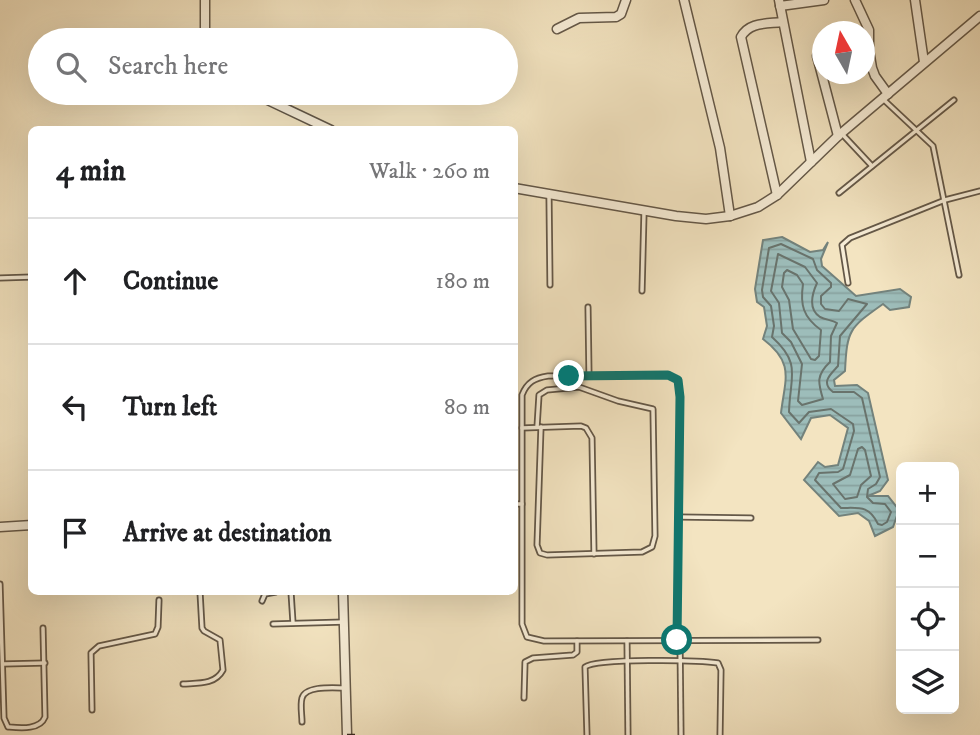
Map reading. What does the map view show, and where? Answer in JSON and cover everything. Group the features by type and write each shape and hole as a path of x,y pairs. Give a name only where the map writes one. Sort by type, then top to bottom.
{"street":[{"path":"205,0 205,28"},
{"path":"557,29 579,18 621,14 626,0"},
{"path":"684,0 720,148 730,216"},
{"path":"811,162 779,3 824,0"},
{"path":"855,0 869,30 872,68 885,96"},
{"path":"916,1 924,62"},
{"path":"518,189 706,219 730,216 758,207 777,195 840,135 980,16"},
{"path":"777,195 741,37 748,27 782,22"},
{"path":"825,84 840,135"},
{"path":"278,105 323,126"},
{"path":"0,527 28,525"},
{"path":"343,595 347,735"}],"lane":[{"path":"885,96 933,146 959,275"},
{"path":"839,194 954,100"},
{"path":"840,135 872,166"},
{"path":"848,283 842,251 845,242 850,238 945,200 980,191"},
{"path":"549,194 550,285"},
{"path":"642,291 644,210"},
{"path":"0,278 28,277"},
{"path":"588,307 589,376"},
{"path":"681,735 679,641 680,397 678,380 668,375 548,376 532,380 522,395 524,634 532,639 577,641 679,641 818,640"},
{"path":"584,388 618,401 651,408 654,412 655,542 652,547 642,552 594,554 547,555 539,551 539,395 547,390 584,388"},
{"path":"522,428 581,426 586,428 593,438 594,554"},
{"path":"679,517 751,517"},
{"path":"0,584 5,718 8,727 37,726 43,723 43,628"},
{"path":"183,684 209,682 216,679 223,670 220,640 204,631 201,624 200,595"},
{"path":"261,601 264,595"},
{"path":"291,595 293,623"},
{"path":"92,710 91,653 99,646 152,636 158,627 159,600"},
{"path":"273,624 344,622"},
{"path":"524,698 525,662 533,658 573,655 577,652 577,641"},
{"path":"627,641 628,735"},
{"path":"587,735 585,667 593,662 627,661 716,662 721,666 720,735"},
{"path":"3,664 45,663"},
{"path":"302,722 302,698 306,692 346,688"}],"water":[{"path":"782,237 810,252 823,250 828,242 821,259 822,266 856,296 900,289 911,297 909,307 890,310 883,304 857,325 849,338 845,371 834,380 835,386 857,385 868,393 888,480 880,491 868,496 888,496 896,506 893,527 875,536 869,521 858,513 839,516 804,480 818,462 825,467 838,465 848,428 830,415 811,418 801,439 781,413 786,372 780,356 763,339 767,326 764,307 757,302 755,289 763,240"}],"railway":[{"path":"347,735 355,735"}],"route":[{"path":"569,376 668,375 678,380 677,640"}]}
